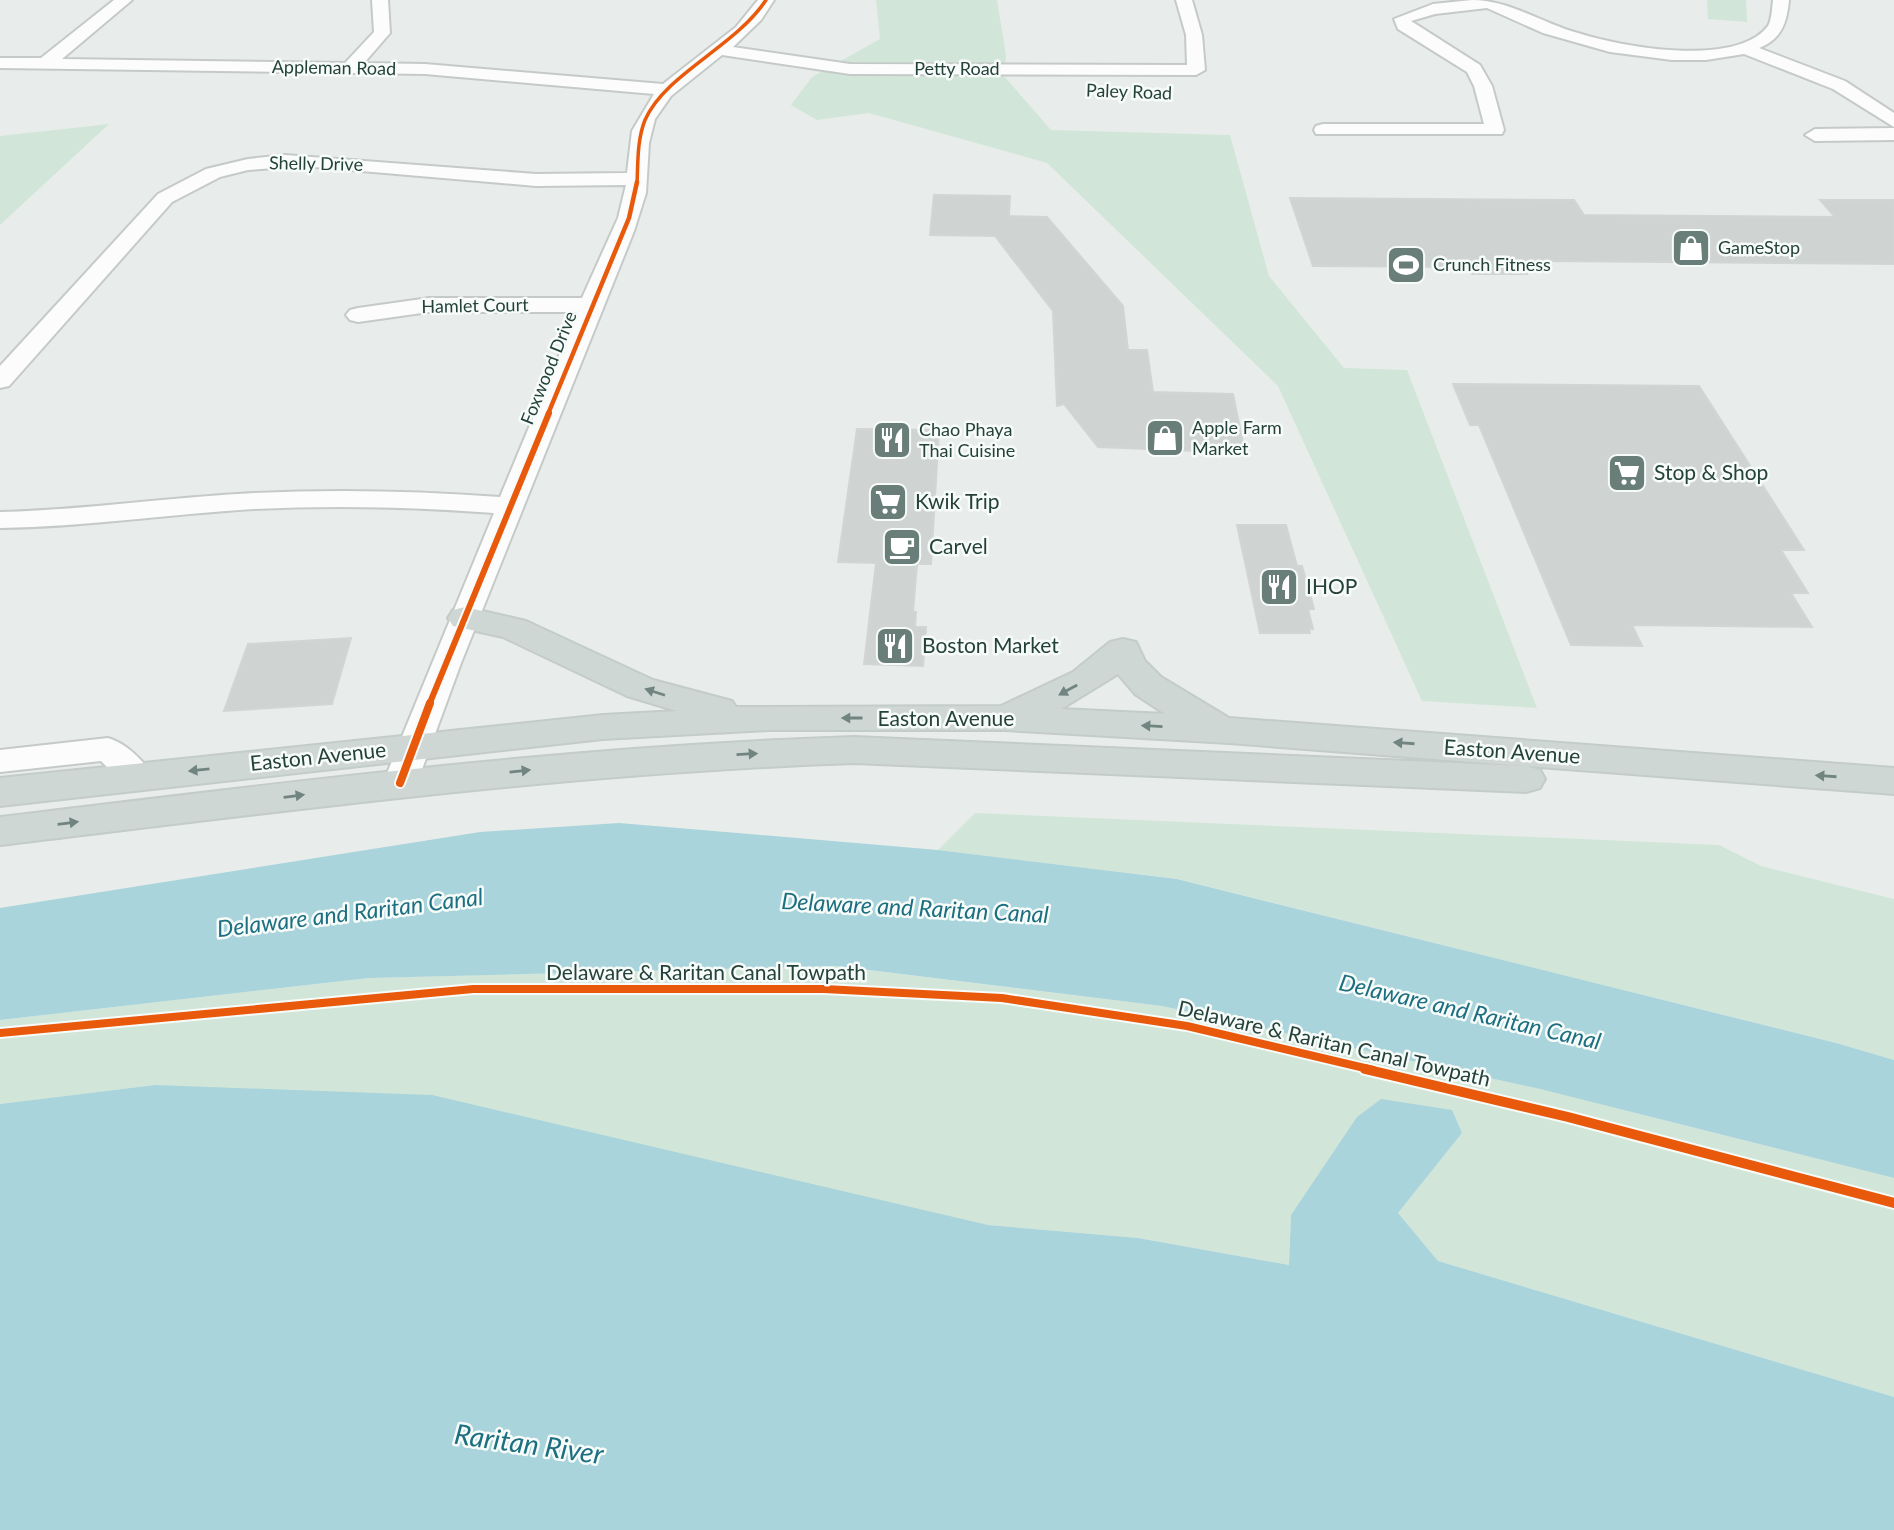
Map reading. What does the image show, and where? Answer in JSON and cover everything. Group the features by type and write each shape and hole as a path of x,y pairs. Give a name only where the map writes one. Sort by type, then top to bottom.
{"main road":[{"path":"465,618 514,629 640,688 701,707 769,718"},
{"path":"1005,718 1054,699 1084,682 1110,664 1123,650 1127,664 1160,694 1229,730"},
{"name":"Easton Avenue","path":"0,792 603,727 769,718 1005,718 1229,730 1894,781"},
{"name":"Easton Avenue","path":"0,831 400,783 611,762 854,750 1475,776 1894,806"}],"street":[{"path":"46,64 124,0"},
{"path":"351,67 382,33 380,0"},
{"name":"Foxwood Drive","path":"400,783 508,506 569,366 591,305 634,204 636,163 646,118 668,90 720,50 758,15 766,0"},
{"name":"Paley Road","path":"1184,0 1194,35 1193,82"},
{"path":"1323,130 1495,130 1483,86 1474,69 1459,56 1404,25 1402,19 1433,9 1486,2 1543,27 1622,50 1698,55 1746,49 1778,29 1782,21 1781,0"},
{"path":"1746,49 1839,85 1893,122"},
{"name":"Petty Road","path":"720,50 842,68 1114,71 1193,82"},
{"name":"Appleman Road","path":"0,63 351,67 540,77 668,90"},
{"path":"1114,71 1115,91"},
{"path":"1815,135 1893,122"},
{"name":"Shelly Drive","path":"0,381 165,198 195,179 272,161 303,160 536,180 636,179"},
{"name":"Hamlet Court","path":"358,315 429,305 591,305"},
{"path":"0,520 66,519 255,501 430,500 508,506"},
{"path":"0,761 108,749 137,777"}],"green space":[{"path":"876,0 997,0 1006,55 1004,76 1051,130 1230,135 1269,276 1344,368 1407,370 1537,708 1422,701 1278,386 1047,163 869,113 817,120 791,105 812,77 880,39"},
{"path":"1707,0 1746,0 1747,22 1708,19"},
{"path":"109,124 0,225 0,136"},
{"path":"975,813 1719,845 1761,866 1894,899 1894,1060 1836,1043 1178,879 938,850"},
{"path":"835,966 1162,1006 1540,1089 1894,1178 1894,1397 1438,1261 1398,1213 1462,1133 1291,1215 1289,1265 1138,1238 988,1225 155,1085 0,1104 0,1020 369,978"}],"water":[{"name":"Delaware and Raritan Canal","path":"619,823 938,850 1177,879 1836,1043 1894,1060 1894,1178 1540,1089 1162,1006 836,966 369,978 0,1020 0,908 480,832"},
{"name":"Raritan River","path":"155,1085 432,1095 988,1225 1138,1238 1289,1265 1291,1215 1357,1117 1381,1099 1452,1110 1462,1133 1398,1213 1438,1261 1894,1397 1894,1530 0,1530 0,1104"}],"building":[{"path":"934,195 1010,196 1009,216 1047,217 1123,306 1128,350 1147,350 1153,392 1233,394 1245,453 1098,447 1064,404 1057,406 1053,311 995,236 930,235"},
{"path":"1290,198 1574,200 1584,215 1835,217 1820,200 1894,200 1894,264 1546,261 1551,269 1525,269 1527,274 1472,274 1469,267 1313,266"},
{"name":"Stop & Shop","path":"1453,384 1699,386 1804,550 1781,550 1808,593 1791,593 1812,627 1632,625 1642,646 1571,645 1479,425 1470,425"},
{"path":"857,429 939,430 931,564 917,564 913,612 916,612 915,627 926,627 923,666 864,664 876,563 838,562"},
{"name":"IHOP","path":"1237,525 1286,525 1297,566 1302,566 1314,609 1308,609 1313,629 1309,629 1310,633 1260,633"},
{"path":"351,638 332,704 224,711 248,644"}],"cycle path":[{"path":"400,783 445,663 595,294 629,218 636,193 640,143 646,119 665,92 742,31 766,0"},
{"name":"Delaware & Raritan Canal Towpath","path":"0,1033 473,989 824,989 1002,998 1187,1026 1568,1117 1894,1203"}],"place":[{"name":"GameStop","path":"1691,248"},
{"name":"Crunch Fitness","path":"1406,265"},
{"name":"Apple Farm Market","path":"1165,438"},
{"name":"Chao Phaya Thai Cuisine","path":"892,440"},
{"name":"Stop & Shop","path":"1627,473"},
{"name":"Kwik Trip","path":"888,502"},
{"name":"Carvel","path":"902,547"},
{"name":"IHOP","path":"1279,587"},
{"name":"Boston Market","path":"895,646"}]}
